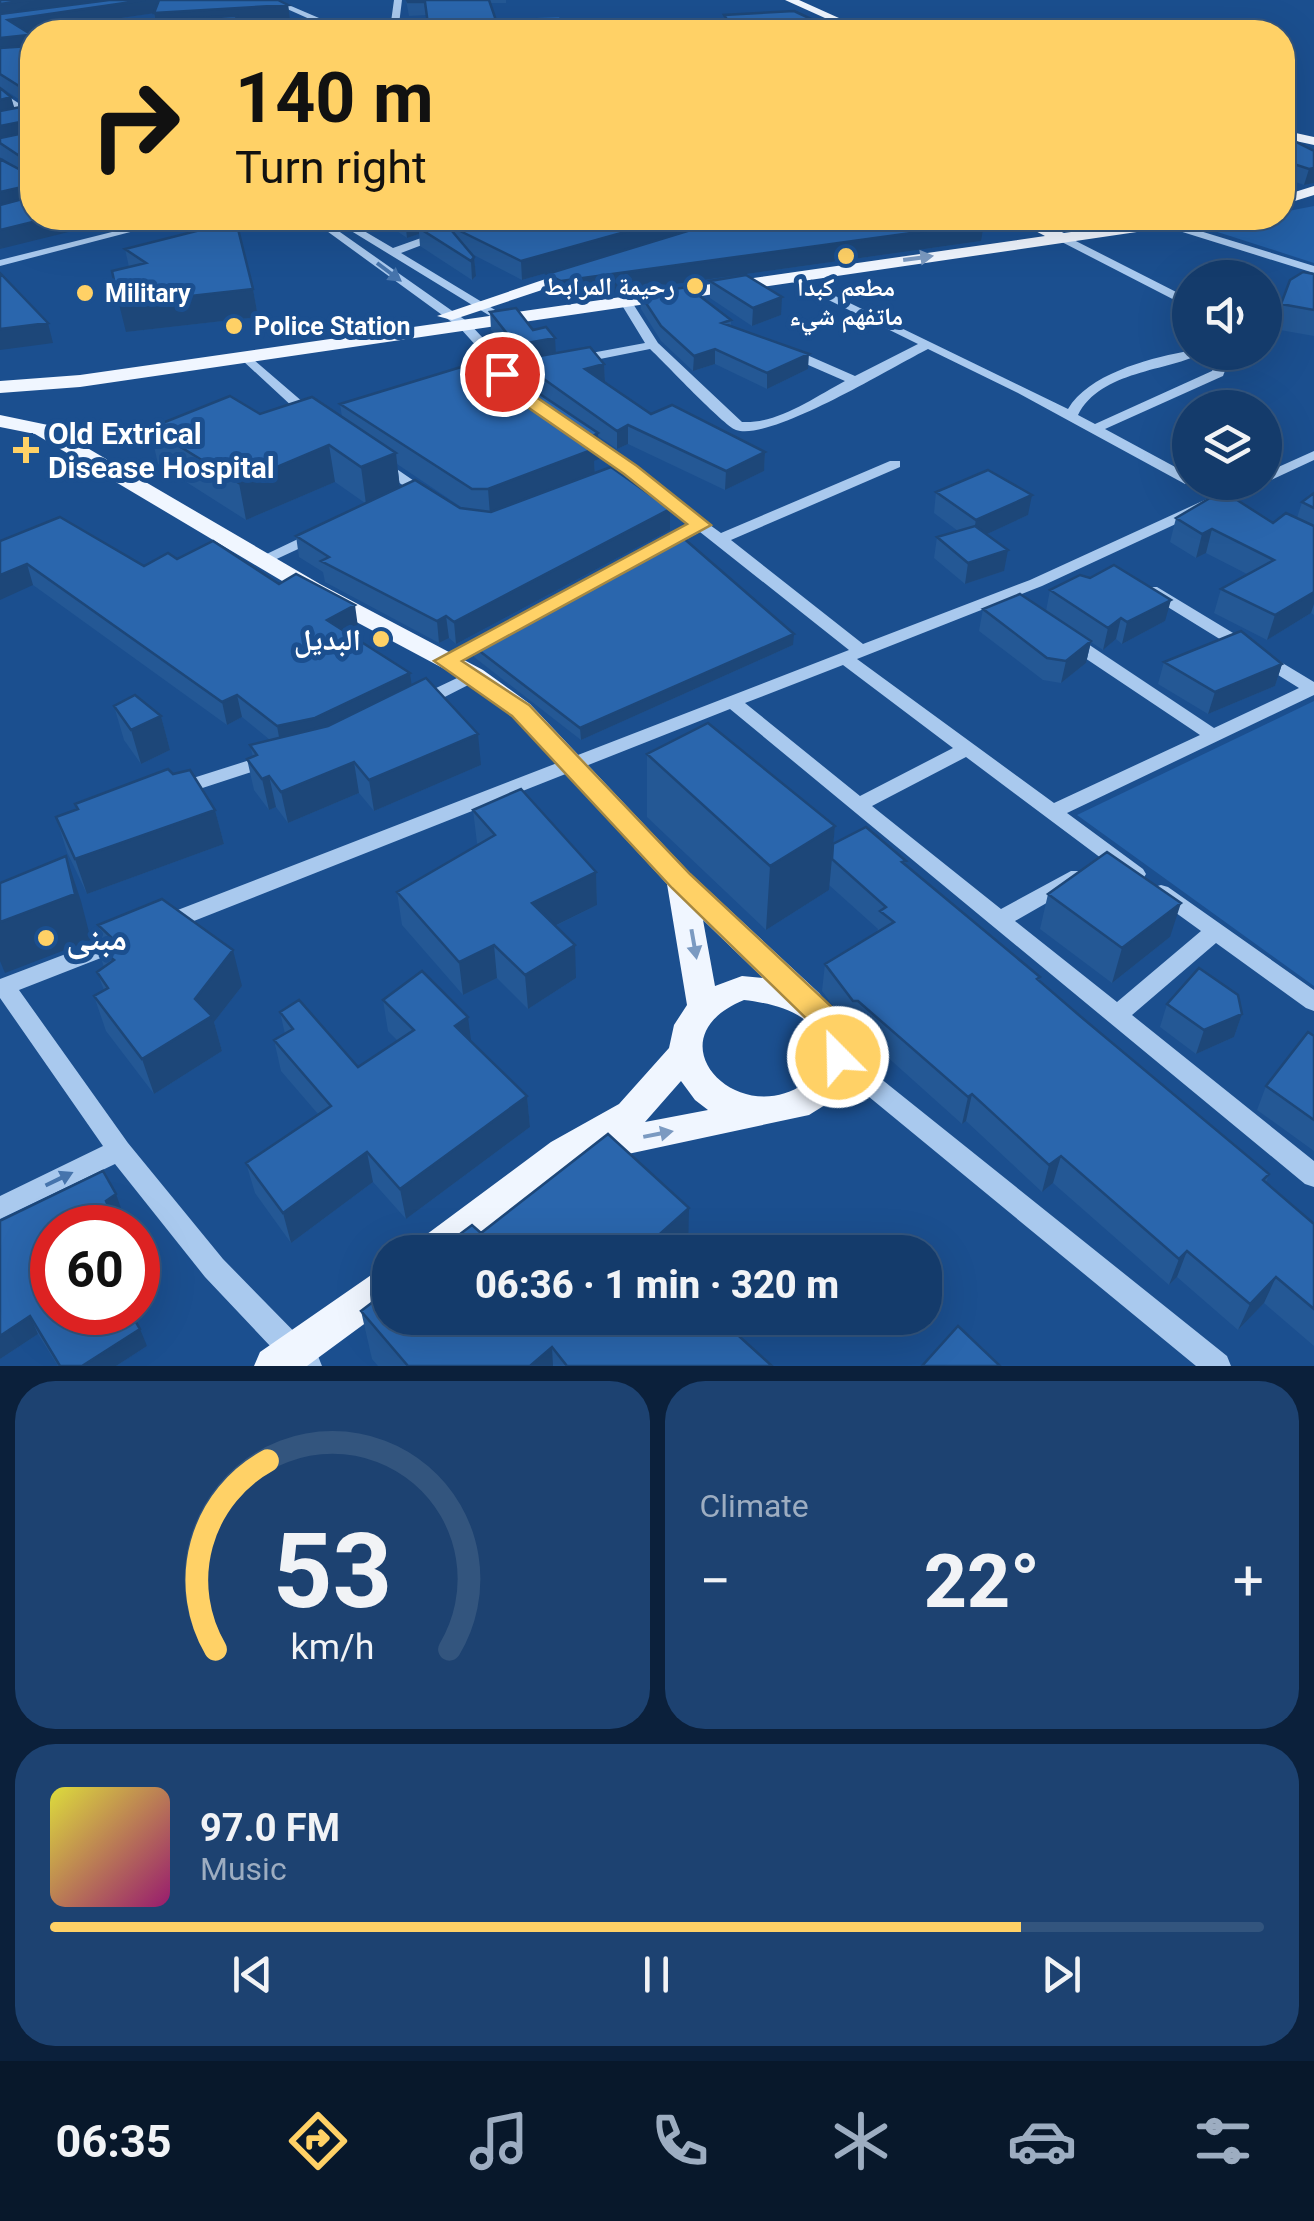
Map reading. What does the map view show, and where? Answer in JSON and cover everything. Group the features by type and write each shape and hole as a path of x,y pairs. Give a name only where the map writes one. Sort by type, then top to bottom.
{"main road":[{"path":"790,0 836,20"},
{"path":"776,6 808,20"},
{"path":"1045,230 1060,237"},
{"path":"0,387 80,381 406,333 457,320 504,319 1112,230"},
{"path":"457,320 480,303 598,267"},
{"path":"0,405 80,381"},
{"path":"0,421 41,429 262,560 474,676 520,710 681,881 824,1018 835,1036 838,1057 832,1076 820,1092 801,1104 563,1154"},
{"path":"681,881 703,1006"},
{"path":"778,1110 752,1111 717,1097 692,1073 685,1053 686,1036 703,1006 721,995 753,988 788,992 808,1002"},
{"path":"455,1235 563,1154 632,1114 685,1053"},
{"path":"292,1361 372,1297"}],"street":[{"path":"272,0 324,20"},
{"path":"16,120 20,119"},
{"path":"0,262 130,230"},
{"path":"331,230 457,320 505,375"},
{"path":"356,230 504,319"},
{"path":"1186,230 1314,270"},
{"path":"394,252 415,241 456,231"},
{"path":"1060,237 1172,295"},
{"path":"790,277 1071,416 1172,472"},
{"path":"687,291 702,303"},
{"path":"626,302 653,344 738,426 758,427 780,420 928,344"},
{"path":"767,342 855,381"},
{"path":"559,363 653,344"},
{"path":"246,357 279,392 324,427"},
{"path":"1071,416 1087,392 1172,362"},
{"path":"1094,429 1219,370"},
{"path":"567,426 720,539 968,748 1314,1002"},
{"path":"1282,470 1314,454"},
{"path":"372,458 436,501"},
{"path":"720,539 895,464"},
{"path":"614,477 631,470"},
{"path":"402,498 420,490"},
{"path":"1225,500 1231,503"},
{"path":"292,1361 119,1150 2,987 736,704 852,654 1012,601 1106,563 1235,500"},
{"path":"582,588 701,525"},
{"path":"262,560 332,528"},
{"path":"1132,578 1314,689"},
{"path":"445,661 513,625"},
{"path":"1052,628 1211,734"},
{"path":"408,708 474,676"},
{"path":"1054,811 1211,734 1314,689"},
{"path":"736,704 1314,1176"},
{"path":"858,806 968,748"},
{"path":"152,799 243,766 299,752"},
{"path":"999,920 1113,856"},
{"path":"1116,1016 1214,932"},
{"path":"838,1057 1217,1366"},
{"path":"0,1208 119,1150"}],"shaded area":[{"path":"559,17 560,20 492,20"},
{"path":"1314,206 1314,263 1211,230 1295,230 1295,210"},
{"path":"1314,701 1314,986 1077,815"}],"building":[{"path":"109,0 145,0 8,20 20,28 20,36 0,38 0,14"},
{"path":"159,0 278,0 288,5 154,13"},
{"path":"489,0 496,20 427,20 425,2 408,2"},
{"path":"794,11 813,20 727,20 724,15"},
{"path":"237,16 236,20 150,20"},
{"path":"20,47 20,87 0,74 0,48"},
{"path":"0,88 11,97 0,100"},
{"path":"20,107 20,122 0,126 0,111"},
{"path":"20,134 20,156 0,143 0,138"},
{"path":"1295,142 1314,151 1314,168 1297,165"},
{"path":"0,159 20,170 20,187 0,192"},
{"path":"20,200 20,225 0,230 0,205"},
{"path":"200,230 238,230 253,289 119,304 112,271 146,263 125,249"},
{"path":"422,230 451,230 474,257 471,261"},
{"path":"458,230 632,230 521,261"},
{"path":"691,230 933,230 561,281 547,274"},
{"path":"1303,272 1314,274 1314,310 1282,304 1290,280"},
{"path":"0,273 48,323 0,329"},
{"path":"746,275 782,297 753,308 710,281"},
{"path":"688,287 731,320 722,323 809,354 767,373 715,349 694,356 661,326 640,294"},
{"path":"516,308 533,330 546,327 555,338 516,345 490,312"},
{"path":"590,347 604,364 585,369 651,414 672,405 765,452 726,471 628,425 617,431 517,360"},
{"path":"494,357 510,374 598,433 583,441 594,449 488,489 472,489 340,404"},
{"path":"230,396 260,414 312,397 396,453 361,467 329,445 239,483 150,428"},
{"path":"611,467 670,509 454,622 446,616 437,621 321,561 329,557 296,536 415,480 460,508 491,512"},
{"path":"988,470 1032,495 976,520 936,492"},
{"path":"1314,493 1314,508 1302,502"},
{"path":"1207,500 1237,500 1273,523 1286,513 1314,526 1314,592 1275,615 1221,589 1274,560 1212,529 1202,534 1176,518"},
{"path":"60,517 144,566 168,553 177,559 213,541 279,584 296,574 355,605 327,620 410,673 315,718 277,726 237,695 222,702 27,564 0,575 0,541"},
{"path":"975,526 1008,550 968,563 937,537"},
{"path":"681,536 794,634 580,728 473,646"},
{"path":"1114,565 1171,600 1127,622 1121,618 1108,628 1050,590 1080,575 1090,578"},
{"path":"1020,594 1091,641 1066,661 1047,658 983,609"},
{"path":"1241,631 1282,664 1215,692 1164,662"},
{"path":"426,678 478,734 369,780 354,762 281,792 269,776 262,779 247,759 257,755 250,745 328,726"},
{"path":"135,695 161,716 131,730 114,706"},
{"path":"708,723 835,826 770,866 647,754"},
{"path":"168,769 173,774 190,770 215,810 75,859 56,817 78,809 75,804"},
{"path":"521,789 596,872 532,903 575,945 525,975 494,945 459,962 397,892 495,835 473,810"},
{"path":"866,827 906,861 902,862 1040,977 1037,979 1269,1174 1263,1180 1314,1224 1314,1309 1276,1277 1250,1304 1187,1251 1179,1259 1061,1156 1049,1165 972,1094 968,1097 858,1001 853,1001 825,964 894,922 880,911 886,907 832,859 833,844"},
{"path":"1107,852 1181,903 1122,948 1048,894"},
{"path":"66,856 75,894 0,922 0,883"},
{"path":"162,899 233,950 195,999 212,1016 142,1059 94,996 108,988 97,972 114,960 97,947 112,938 98,925"},
{"path":"1199,968 1238,995 1242,1014 1204,1030 1167,1004"},
{"path":"422,971 468,1017 455,1026 527,1096 400,1189 367,1152 283,1213 246,1163 331,1106 274,1040 293,1029 280,1012 299,1000 358,1067 414,1030 383,1000"},
{"path":"1308,1032 1314,1036 1314,1120 1266,1086"},
{"path":"608,1134 689,1208 659,1235 459,1235 472,1225 481,1233"},
{"path":"103,1171 116,1194 106,1201 108,1205 33,1205"},
{"path":"30,1206 30,1316 0,1336 0,1221"},
{"path":"372,1303 372,1324 361,1311"},
{"path":"958,1326 1000,1366 922,1366"},
{"path":"41,1335 131,1335 82,1366 60,1366"},
{"path":"382,1335 738,1335 772,1366 567,1366 552,1347 530,1366 408,1366"}],"place":[{"name":"مطعم كبدا ماتفهم شيء","path":"846,256"},
{"name":"رحيمة المرابط","path":"695,286"},
{"name":"Military","path":"85,293"},
{"name":"Police Station","path":"234,326"},
{"name":"Old Extrical Disease Hospital","path":"26,450"},
{"name":"البديل","path":"381,639"},
{"name":"مبنى","path":"46,938"}],"route":[{"path":"502,374 520,393 631,470 701,525 445,661 474,676 520,710 681,881 824,1018 835,1036 838,1057"}]}
